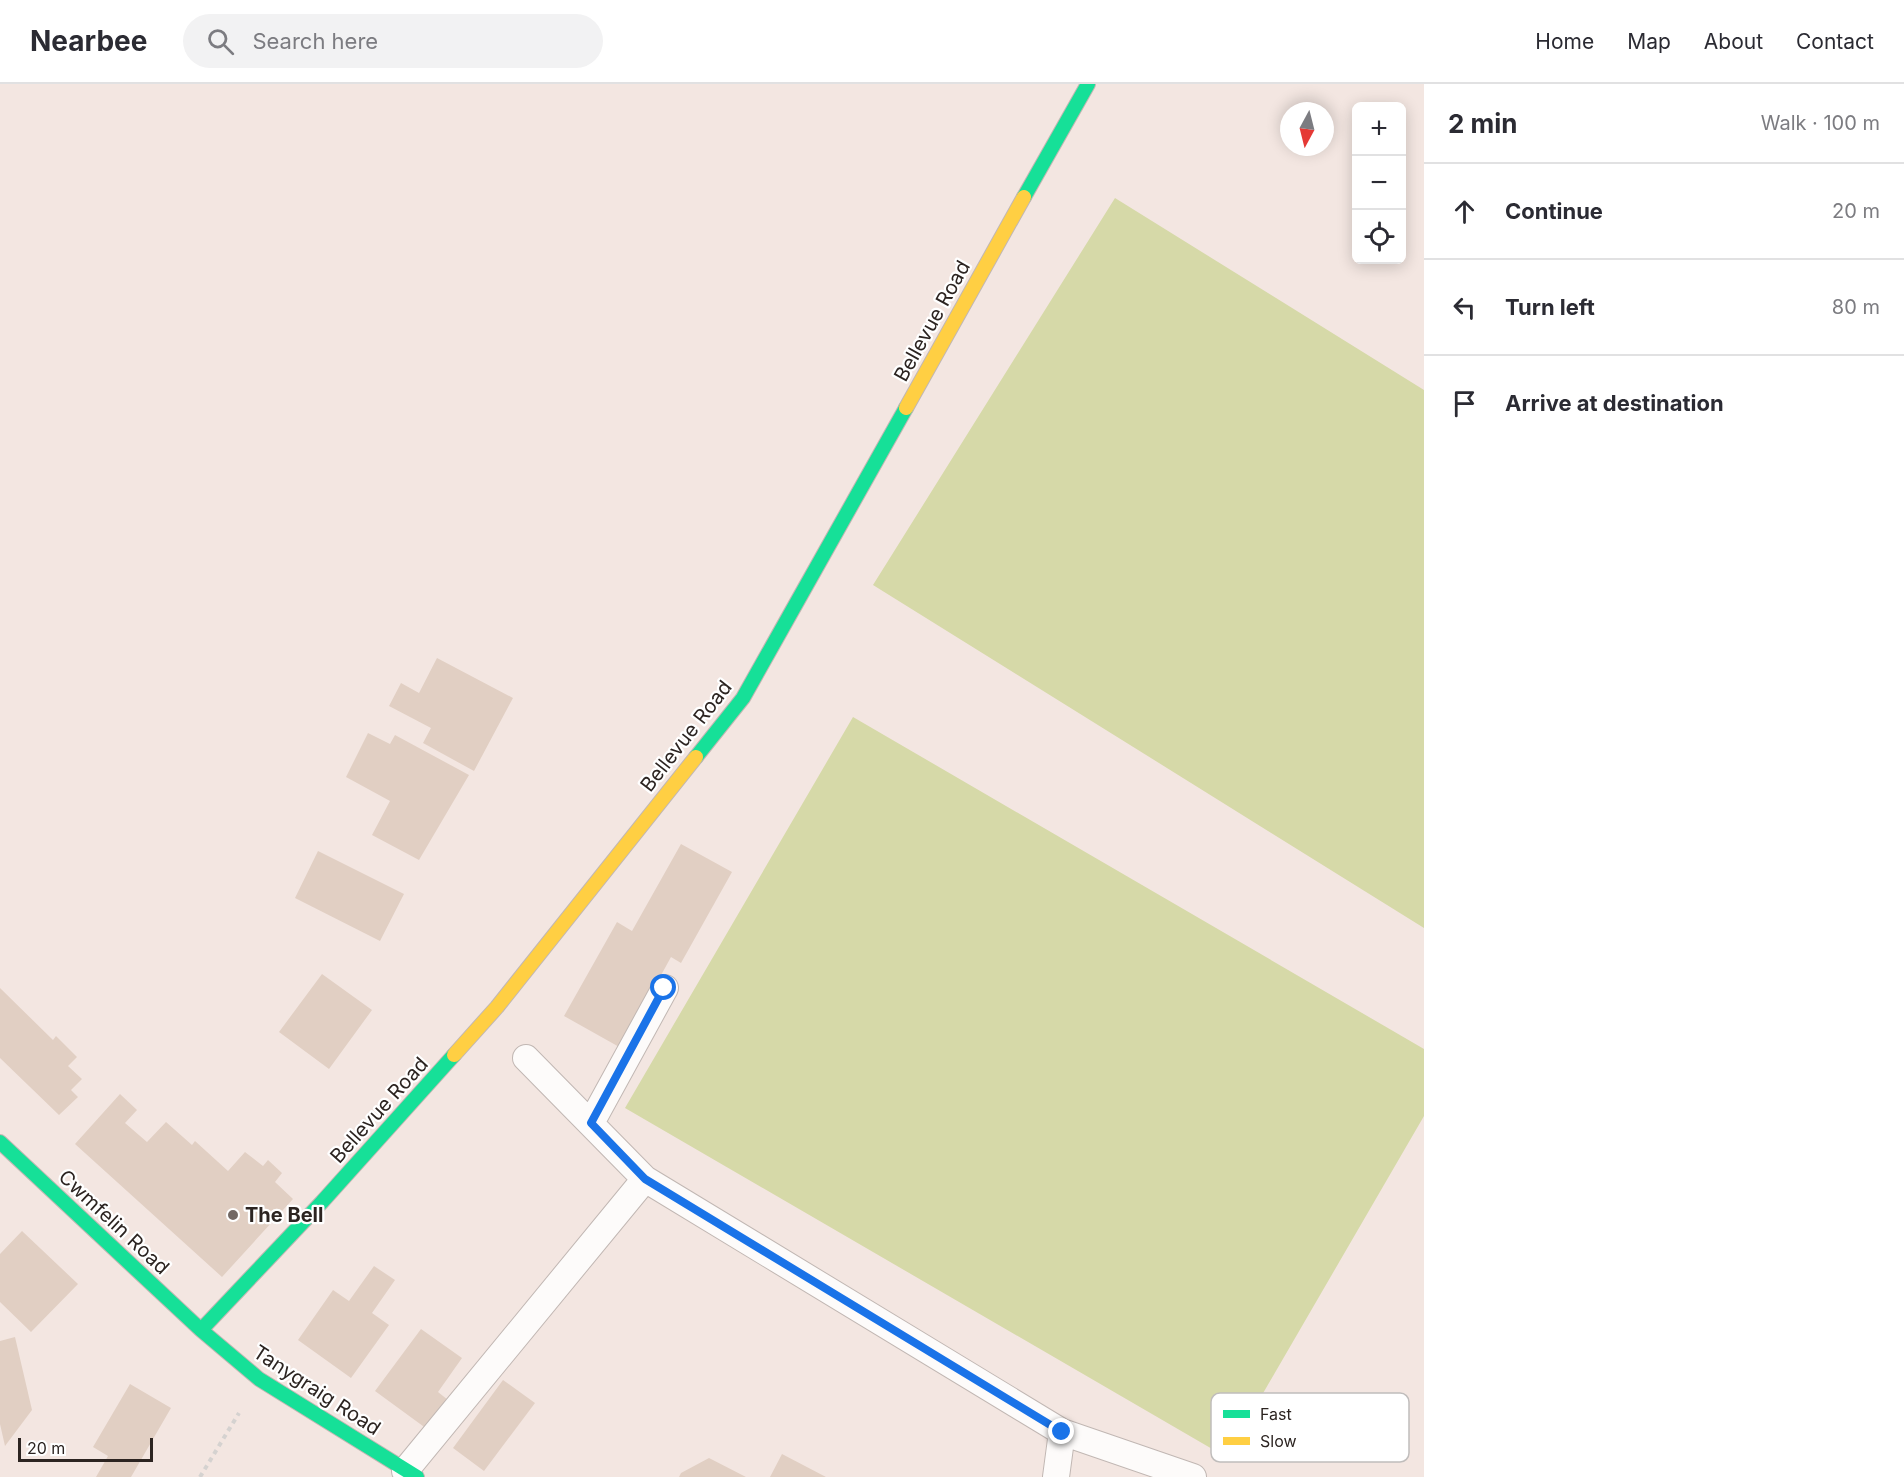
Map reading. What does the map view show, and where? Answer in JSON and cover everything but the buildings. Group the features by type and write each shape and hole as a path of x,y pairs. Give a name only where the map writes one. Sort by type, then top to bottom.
{"street":[{"name":"Bellevue Road","path":"201,1330 322,1202 497,1007 743,698 1088,84"},
{"name":"Cwmfelin Road","path":"2,1148 201,1330"},
{"name":"Tanygraig Road","path":"201,1330 260,1379 411,1474"}],"lane":[{"path":"591,1123 664,988"},
{"path":"526,1058 645,1179 1062,1432 1193,1477"},
{"path":"411,1474 645,1179"},
{"path":"1056,1477 1062,1432"}],"path":[{"path":"200,1477 260,1379"}],"green space":[{"path":"1115,198 1424,390 1424,928 873,585"},
{"path":"853,717 1424,1049 1424,1116 1263,1393 1211,1393 1211,1448 625,1108"}],"traffic: fast":[{"path":"1024,197 1088,84"},
{"path":"696,757 743,698 906,408"},
{"path":"201,1330 322,1202 454,1055"},
{"path":"0,1142 201,1330 259,1379 417,1477"}],"traffic: slow":[{"path":"906,408 1024,197"},
{"path":"454,1055 497,1007 696,757"}],"place":[{"name":"The Bell","path":"233,1215"}],"route":[{"path":"664,988 591,1123 645,1179 1062,1432"}]}
